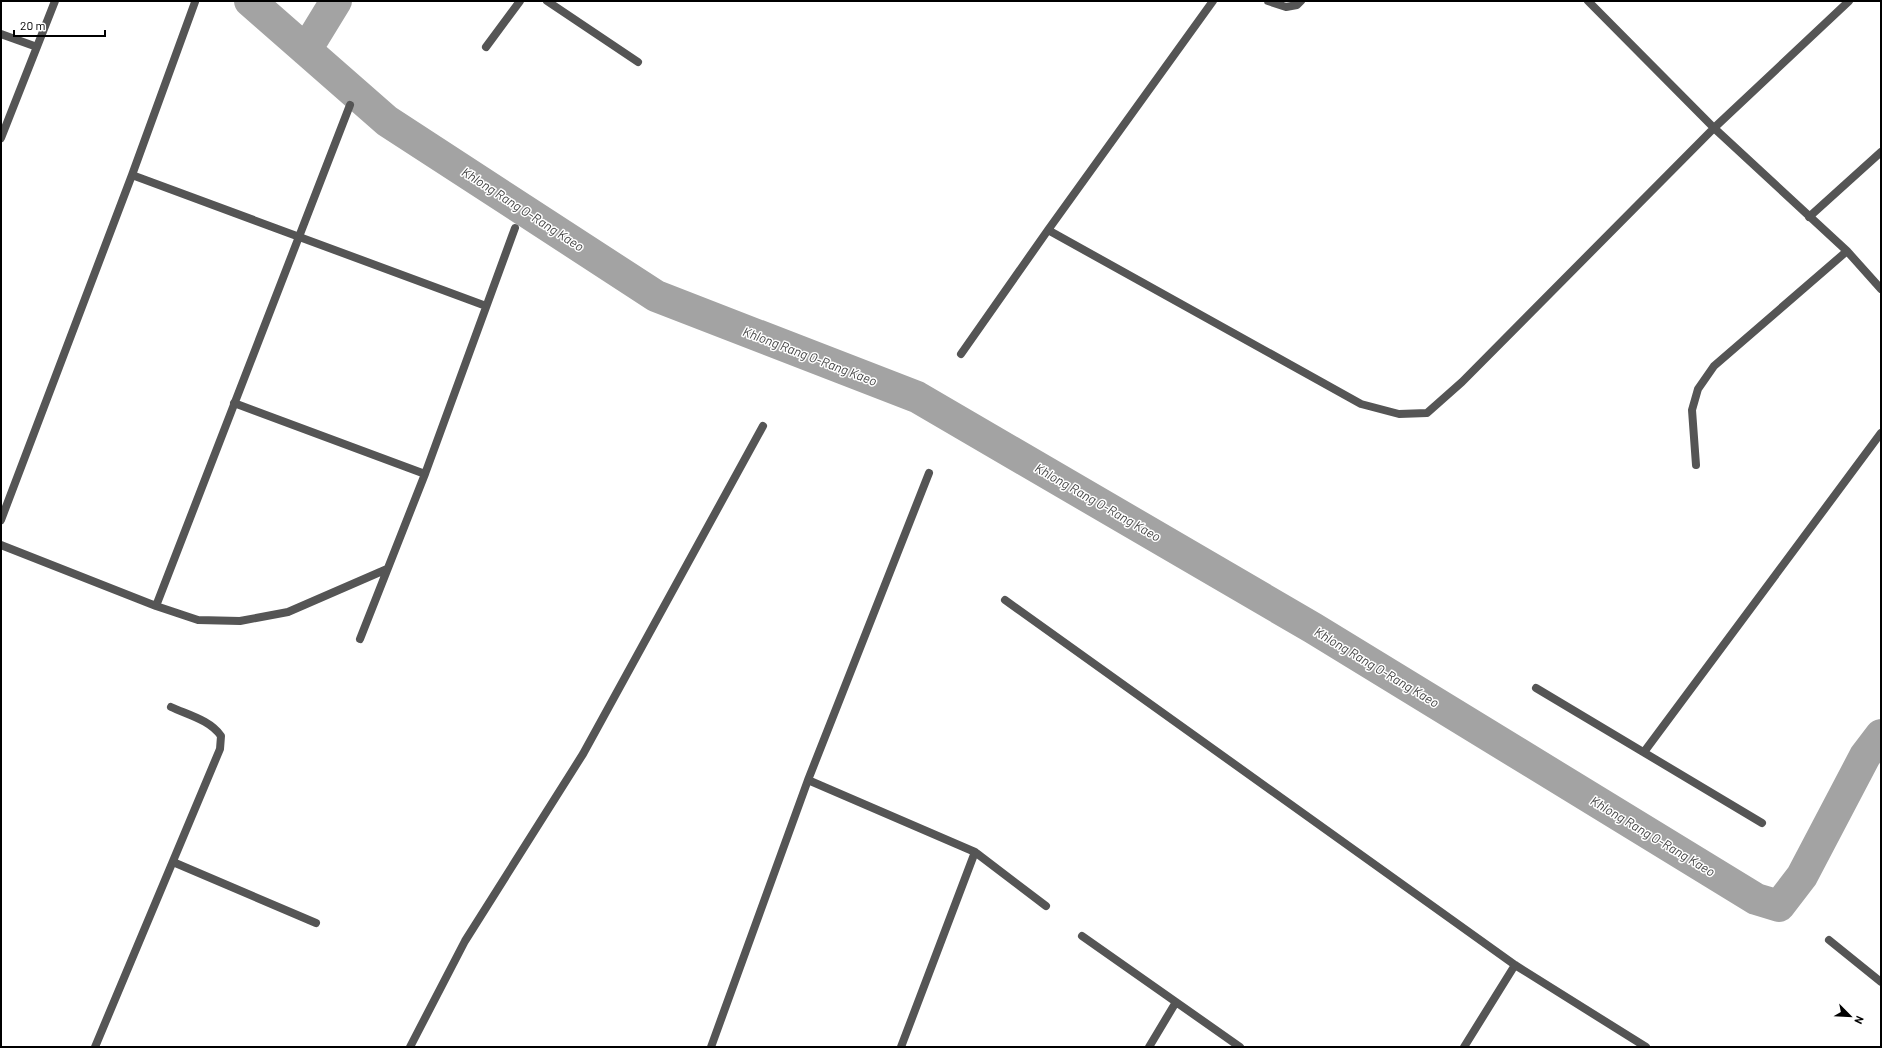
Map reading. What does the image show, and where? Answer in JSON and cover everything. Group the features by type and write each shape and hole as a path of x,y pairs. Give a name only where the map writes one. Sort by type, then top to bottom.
{"street":[{"path":"1,138 55,1"},
{"path":"486,47 520,1"},
{"path":"547,1 638,62"},
{"path":"961,354 1048,230 1213,1"},
{"path":"1268,1 1286,7 1297,6 1301,1"},
{"path":"1588,1 1714,128 1847,251 1881,289"},
{"path":"1048,230 1360,404 1398,414 1427,413 1462,382 1714,128 1849,1"},
{"path":"1,520 132,175 195,2"},
{"path":"1,34 37,47"},
{"path":"156,606 350,105"},
{"path":"1809,217 1881,152"},
{"path":"132,175 486,306"},
{"path":"360,639 425,474 515,228"},
{"path":"1696,465 1692,410 1698,389 1714,366 1847,251"},
{"path":"234,403 425,474"},
{"path":"410,1047 465,941 584,754 763,426"},
{"path":"1644,752 1881,433"},
{"path":"711,1047 808,780 929,473"},
{"path":"1,545 156,606 198,620 240,621 288,612 387,570"},
{"path":"1005,600 1515,965 1646,1047"},
{"path":"1536,688 1762,823"},
{"path":"95,1047 220,749 221,736 216,729 171,707"},
{"path":"808,780 975,852 1046,906"},
{"path":"901,1047 975,852"},
{"path":"173,862 316,923"},
{"path":"1082,936 1240,1047"},
{"path":"1829,940 1881,982"},
{"path":"1464,1047 1515,965"},
{"path":"1149,1047 1176,1002"}],"waterway":[{"name":"Khlong Rang O-Rang Kaeo","path":"250,1 387,121 656,296 917,397 1313,628 1756,899 1779,906 1802,876 1865,756 1881,735"},
{"path":"306,50 336,1"}]}
